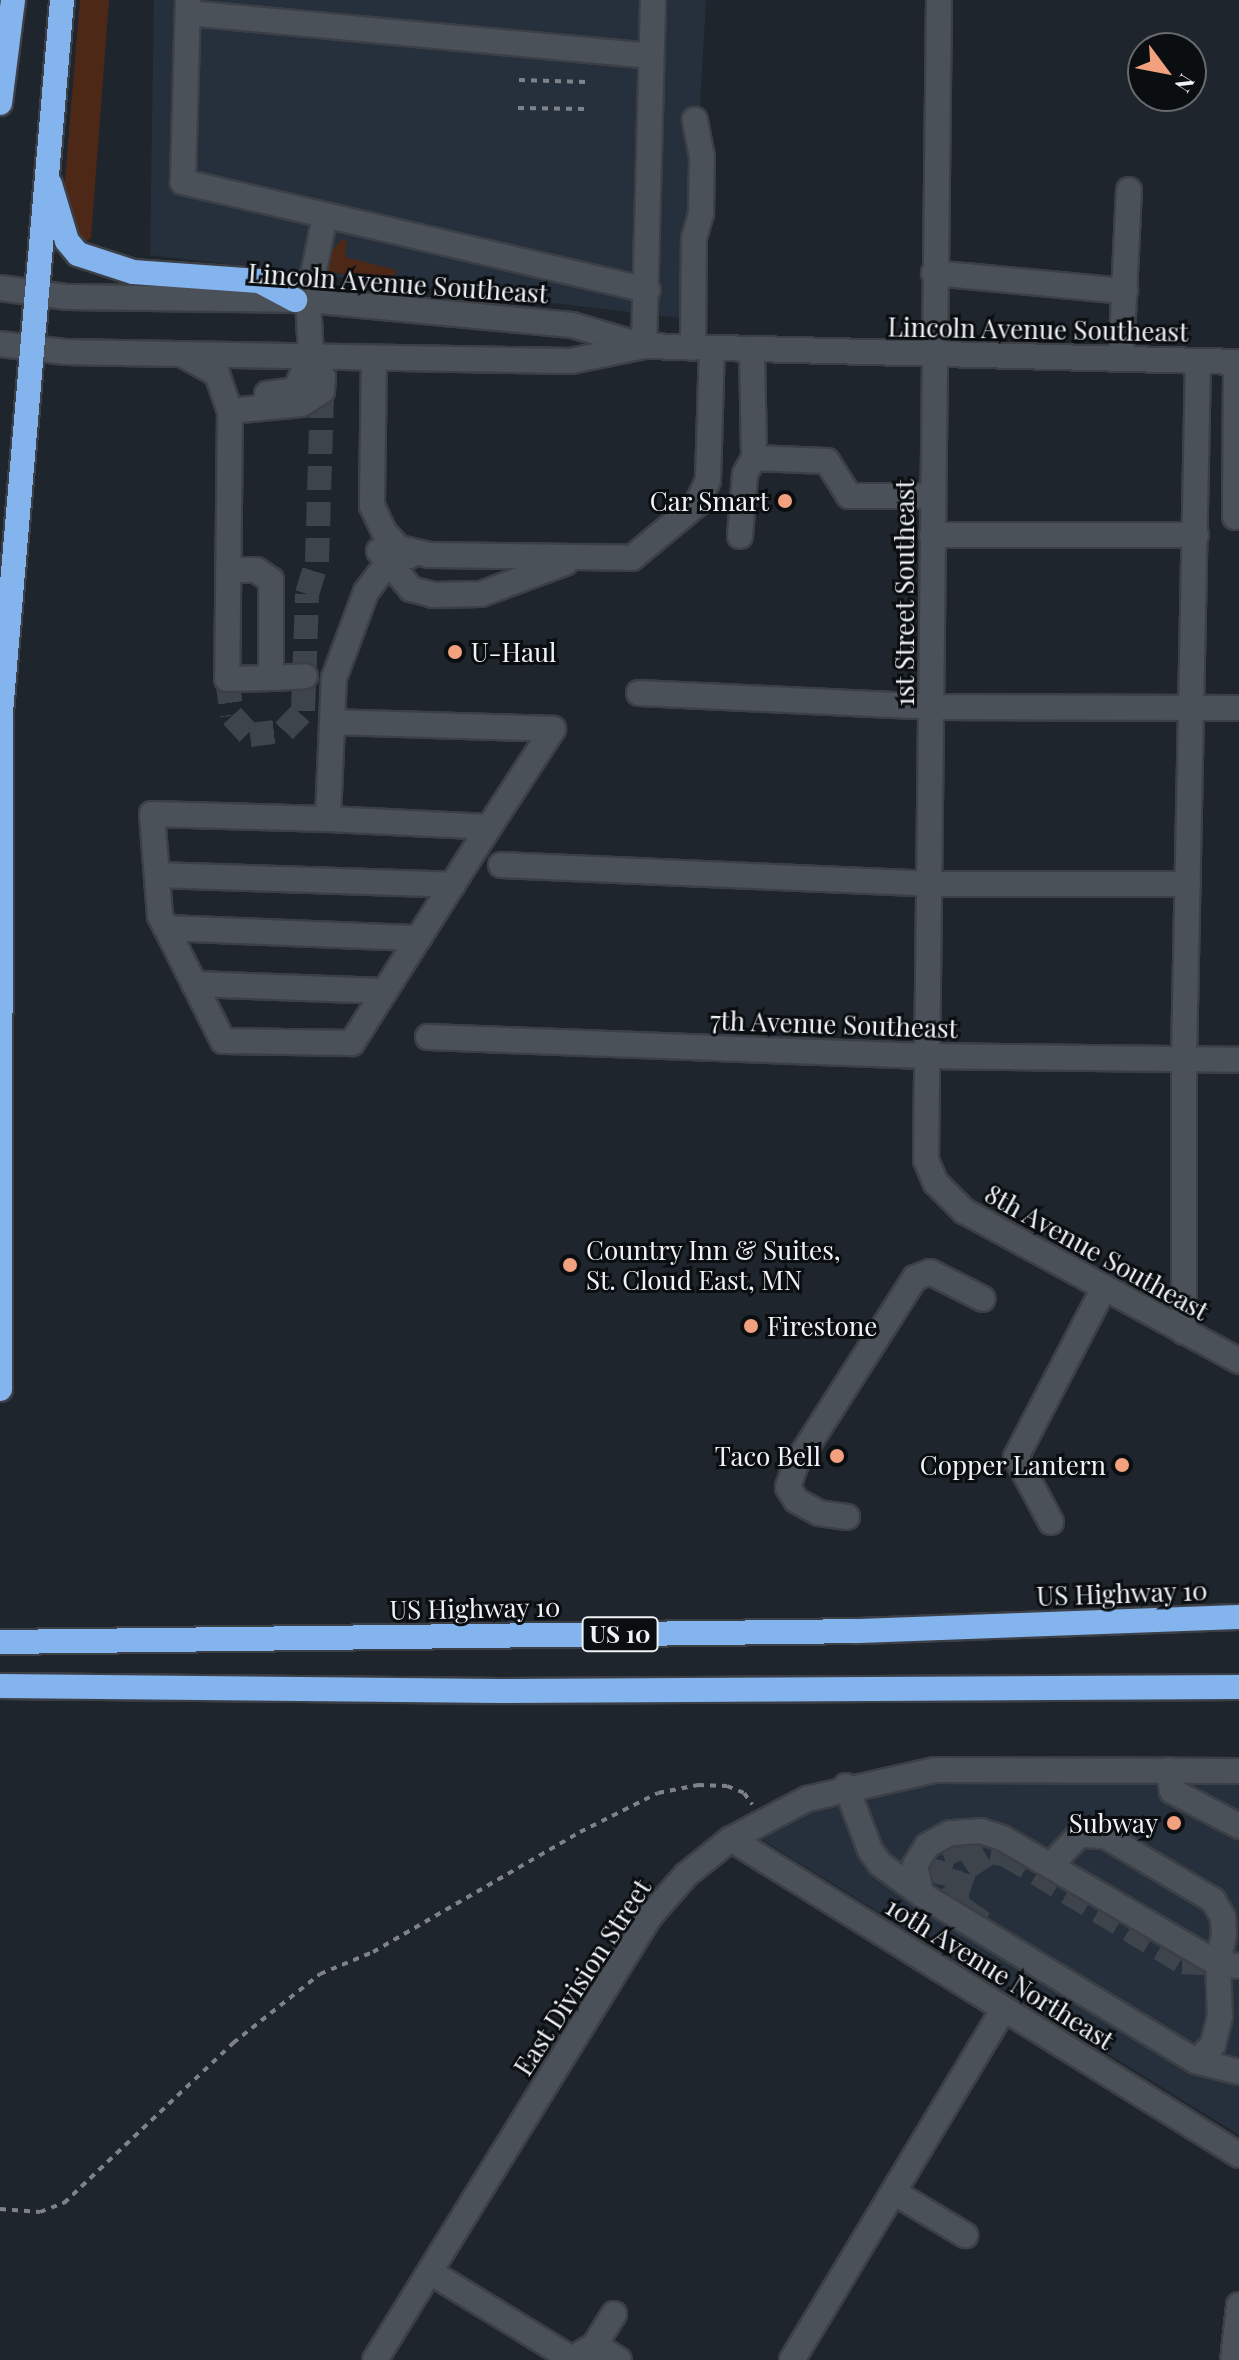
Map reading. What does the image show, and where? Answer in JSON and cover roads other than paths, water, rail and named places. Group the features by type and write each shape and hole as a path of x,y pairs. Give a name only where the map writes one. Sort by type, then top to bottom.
{"highway":[{"path":"0,13 6,0"},
{"path":"0,103 13,0"},
{"path":"0,1389 1,712 29,347 62,0"},
{"path":"47,173 67,241 78,254 133,272 259,281 302,300"},
{"name":"US Highway 10","path":"0,1642 842,1631 1239,1617"},
{"name":"US 10","path":"0,1686 505,1691 1239,1687"}],"street":[{"path":"644,346 648,290 648,56 653,0"},
{"name":"1st Street Southeast","path":"936,1183 924,1142 939,0"},
{"path":"648,56 188,7 183,182 648,290"},
{"path":"393,556 632,558 697,504 708,480 694,238 701,213 702,157 695,120"},
{"path":"1121,359 1129,190"},
{"path":"230,411 315,399 323,377 311,356 302,300 325,216"},
{"path":"934,273 1125,291"},
{"name":"Lincoln Avenue Southeast","path":"0,288 34,293 302,300 572,325 644,346"},
{"name":"Lincoln Avenue Southeast","path":"0,344 183,355 571,361 644,346 1237,362"},
{"path":"740,536 745,474 754,458 752,350"},
{"path":"183,355 217,374 230,411 227,679 305,676"},
{"path":"374,358 372,506 411,589 433,595 481,594 568,557"},
{"path":"1184,1332 1184,1059 1198,361"},
{"path":"1235,517 1237,362"},
{"path":"754,458 827,461 849,496 932,496"},
{"path":"932,535 1196,535"},
{"path":"328,819 334,678 366,592 393,556"},
{"path":"228,570 256,570 271,580 271,678"},
{"path":"639,693 931,707 1239,708"},
{"path":"332,722 553,729 352,1043 223,1041 166,928 157,875 152,814 489,827"},
{"path":"501,865 928,884 1188,884"},
{"path":"157,875 453,885"},
{"path":"166,928 419,938"},
{"path":"194,984 385,991"},
{"name":"7th Avenue Southeast","path":"428,1037 925,1056 1239,1060"},
{"name":"8th Avenue Southeast","path":"936,1183 964,1211 1239,1361"},
{"path":"847,1517 819,1513 796,1500 788,1487 796,1464 915,1278 930,1272 983,1299"},
{"path":"1051,1522 1016,1457 1104,1288"},
{"name":"East Division Street","path":"375,2360 650,1916 686,1875 731,1839 761,1820 846,1786 935,1770 1239,1771"},
{"path":"1169,1770 1172,1791 1239,1826"},
{"path":"846,1786 875,1857 921,1894 1196,2061 1239,2072"},
{"path":"921,1894 915,1865 927,1846 950,1833 992,1834 1229,1965"},
{"path":"1050,1866 1079,1835 1105,1836 1213,1900 1223,1917 1229,1965 1213,2045 1196,2061"},
{"name":"10th Avenue Northeast","path":"731,1839 1239,2155"},
{"path":"792,2360 1004,2009"},
{"path":"895,2193 965,2235"},
{"path":"430,2272 572,2359 595,2345 614,2314"},
{"path":"1233,2360 1239,2305"},
{"path":"595,2345 619,2360"}],"tunnel":[{"path":"227,679 232,716 250,735 284,731 303,711 307,594 317,562 322,391"},
{"path":"959,1906 937,1884 943,1855 959,1849 991,1852"},
{"path":"983,1923 959,1906 956,1895 966,1868 991,1852 1006,1855 1182,1962 1218,1964"}],"place":[{"name":"Car Smart","path":"785,501"},
{"name":"U-Haul","path":"455,652"},
{"name":"Country Inn & Suites, St. Cloud East, MN","path":"570,1265"},
{"name":"Firestone","path":"751,1326"},
{"name":"Taco Bell","path":"837,1456"},
{"name":"Copper Lantern","path":"1122,1465"},
{"name":"Subway","path":"1174,1823"}]}
